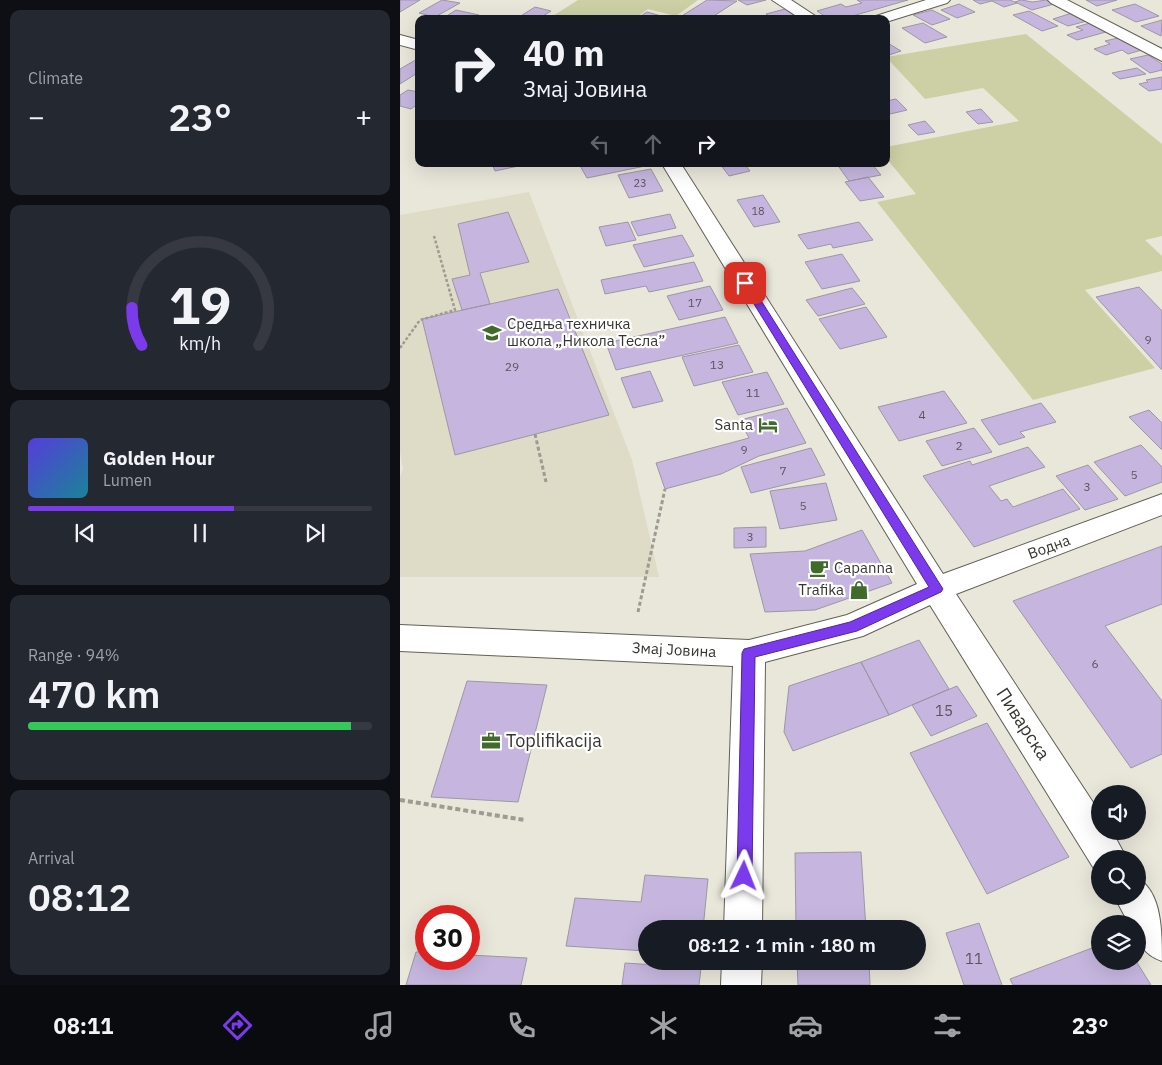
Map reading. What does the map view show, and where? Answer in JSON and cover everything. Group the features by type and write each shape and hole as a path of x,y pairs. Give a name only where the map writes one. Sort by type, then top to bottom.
{"street":[{"path":"780,0 805,15"},
{"path":"890,16 942,0"},
{"path":"1056,0 1162,56"},
{"path":"400,40 415,44"},
{"name":"Пиварска","path":"673,167 936,589 1103,850"},
{"name":"Водна","path":"936,589 1162,504"},
{"name":"Змај Јовина","path":"400,638 749,653 852,627 936,589"},
{"path":"743,920 749,653"},
{"path":"1139,905 1162,942"},
{"path":"741,985 742,970"}],"path":[{"path":"400,348 420,320 455,310 434,236"},
{"path":"535,434 546,482"},
{"path":"638,612 665,489"},
{"path":"400,800 525,820"}],"shaded area":[{"name":"Средња техничка школа „Никола Тесла”","path":"529,192 632,460 659,577 400,577 400,477 403,469 400,452 400,215"}],"green space":[{"path":"578,0 698,0 677,15 648,9 640,15 554,15"},
{"path":"1026,34 1162,144 1162,236 1145,240 1162,256 1162,271 1085,290 1155,368 1033,400 877,202 916,194 890,163 890,146 1019,121 983,88 925,99 890,61 890,56"}],"building":[{"path":"400,0 420,0 400,12"},
{"path":"442,0 460,3 439,15 419,13"},
{"path":"707,0 737,1 715,15 683,15"},
{"path":"738,0 766,0 747,5"},
{"path":"857,0 908,0 856,15 823,15 817,11 841,4 846,7 862,3"},
{"path":"973,0 1010,0 1017,3 1004,7 992,1 980,4"},
{"path":"1021,0 1033,2 1046,0 1054,4 1032,10 1015,2"},
{"path":"1086,0 1117,0 1097,6"},
{"path":"959,4 975,12 957,18 941,10"},
{"path":"1135,4 1159,16 1136,22 1112,10"},
{"path":"535,7 551,11 544,15 522,15"},
{"path":"785,9 794,15 767,15 766,14"},
{"path":"456,10 479,15 448,15"},
{"path":"932,10 950,19 932,25 913,15"},
{"path":"1029,11 1058,26 1042,31 1013,15"},
{"path":"647,12 658,15 642,15"},
{"path":"1072,13 1087,21 1068,26 1053,19"},
{"path":"1162,20 1161,36 1141,26"},
{"path":"923,23 947,37 925,43 902,28"},
{"path":"1090,23 1106,32 1077,40 1067,35 1083,30 1076,27"},
{"path":"1118,38 1142,50 1128,54 1122,50 1106,55 1094,49 1110,44 1105,41"},
{"path":"890,44 901,51 890,55"},
{"path":"1148,55 1162,64 1162,70 1150,73 1130,59"},
{"path":"415,60 415,75 400,84 400,69"},
{"path":"1137,68 1146,74 1120,79 1112,73"},
{"path":"1162,77 1162,89 1149,91 1139,84 1148,82 1146,80"},
{"path":"408,90 415,91 415,106 411,109 400,106 400,95"},
{"path":"896,99 907,110 890,114 890,100"},
{"path":"981,109 993,122 978,124 966,112"},
{"path":"925,121 935,132 918,135 908,125"},
{"path":"493,167 514,167 495,171"},
{"path":"581,167 640,167 587,178"},
{"path":"722,167 747,167 750,171 729,176"},
{"path":"839,167 874,167 881,175 849,181"},
{"path":"651,169 663,191 629,198 618,175"},
{"path":"868,177 884,197 860,201 845,182"},
{"path":"763,195 780,222 754,227 737,200"},
{"path":"508,212 529,262 480,273 490,304 462,310 452,279 470,275 458,224"},
{"path":"670,214 676,228 638,236 631,222"},
{"path":"628,222 636,240 606,246 599,227"},
{"path":"859,222 873,240 833,248 831,244 808,249 798,235"},
{"path":"682,235 694,256 644,267 633,245"},
{"path":"842,254 860,281 822,289 805,262"},
{"path":"694,262 703,281 649,292 646,286 605,294 601,280"},
{"path":"710,286 723,310 679,320 667,296"},
{"path":"1139,287 1162,311 1162,370 1096,297"},
{"path":"852,288 865,304 818,316 806,300"},
{"path":"558,289 609,415 455,455 422,319"},
{"path":"866,307 887,337 840,349 819,319"},
{"path":"725,317 738,343 616,370 606,343"},
{"path":"739,345 753,372 694,386 682,357"},
{"path":"650,371 663,401 633,408 621,378"},
{"path":"767,372 784,404 738,415 722,382"},
{"path":"944,391 967,423 899,441 878,407"},
{"path":"1041,403 1056,422 1020,432 1025,437 999,445 981,420"},
{"name":"Santa","path":"787,408 806,443 759,456 721,474 665,489 656,463 749,438 740,420"},
{"path":"1149,410 1162,423 1162,450 1129,417"},
{"path":"974,428 992,452 942,466 926,441"},
{"path":"1141,445 1162,467 1162,482 1125,496 1094,462"},
{"path":"1028,447 1045,467 989,486 1001,501 1007,499 1013,507 1063,489 1080,509 974,547 923,476 970,461 972,465"},
{"path":"811,448 825,475 751,493 741,467"},
{"path":"1088,465 1118,499 1085,510 1056,476"},
{"path":"826,483 837,520 780,529 770,491"},
{"path":"766,527 766,547 734,548 734,528"},
{"name":"Capanna","path":"862,530 892,583 815,610 765,612 750,554 805,551"},
{"path":"1162,546 1162,604 1105,626 1162,701 1162,754 1131,768 1013,601"},
{"path":"919,640 949,689 889,715 861,662"},
{"path":"861,662 889,715 793,751 784,732 789,686"},
{"name":"Toplifikacija","path":"467,681 547,685 518,802 431,797"},
{"path":"957,686 977,716 931,736 912,705"},
{"path":"987,723 1069,857 987,894 910,753"},
{"path":"861,852 865,920 796,920 795,853"},
{"path":"645,875 708,879 704,920 638,920 638,950 566,946 575,898 641,902"},
{"path":"979,923 1002,985 964,985 946,933"},
{"path":"1091,948 1091,970 1142,970 1151,985 1013,985 1010,979"},
{"path":"415,955 415,970 480,970 480,956 527,958 521,985 406,985"},
{"path":"625,963 638,964 638,970 701,970 699,985 622,985"},
{"path":"797,970 869,970 870,985 798,985"}],"place":[{"name":"Средња техничка школа „Никола Тесла”","path":"492,333"},
{"name":"Santa","path":"768,425"},
{"name":"Capanna","path":"819,568"},
{"name":"Trafika","path":"859,590"},
{"name":"Toplifikacija","path":"491,741"}],"route":[{"path":"744,876 749,653 852,627 936,589 745,283"}]}
